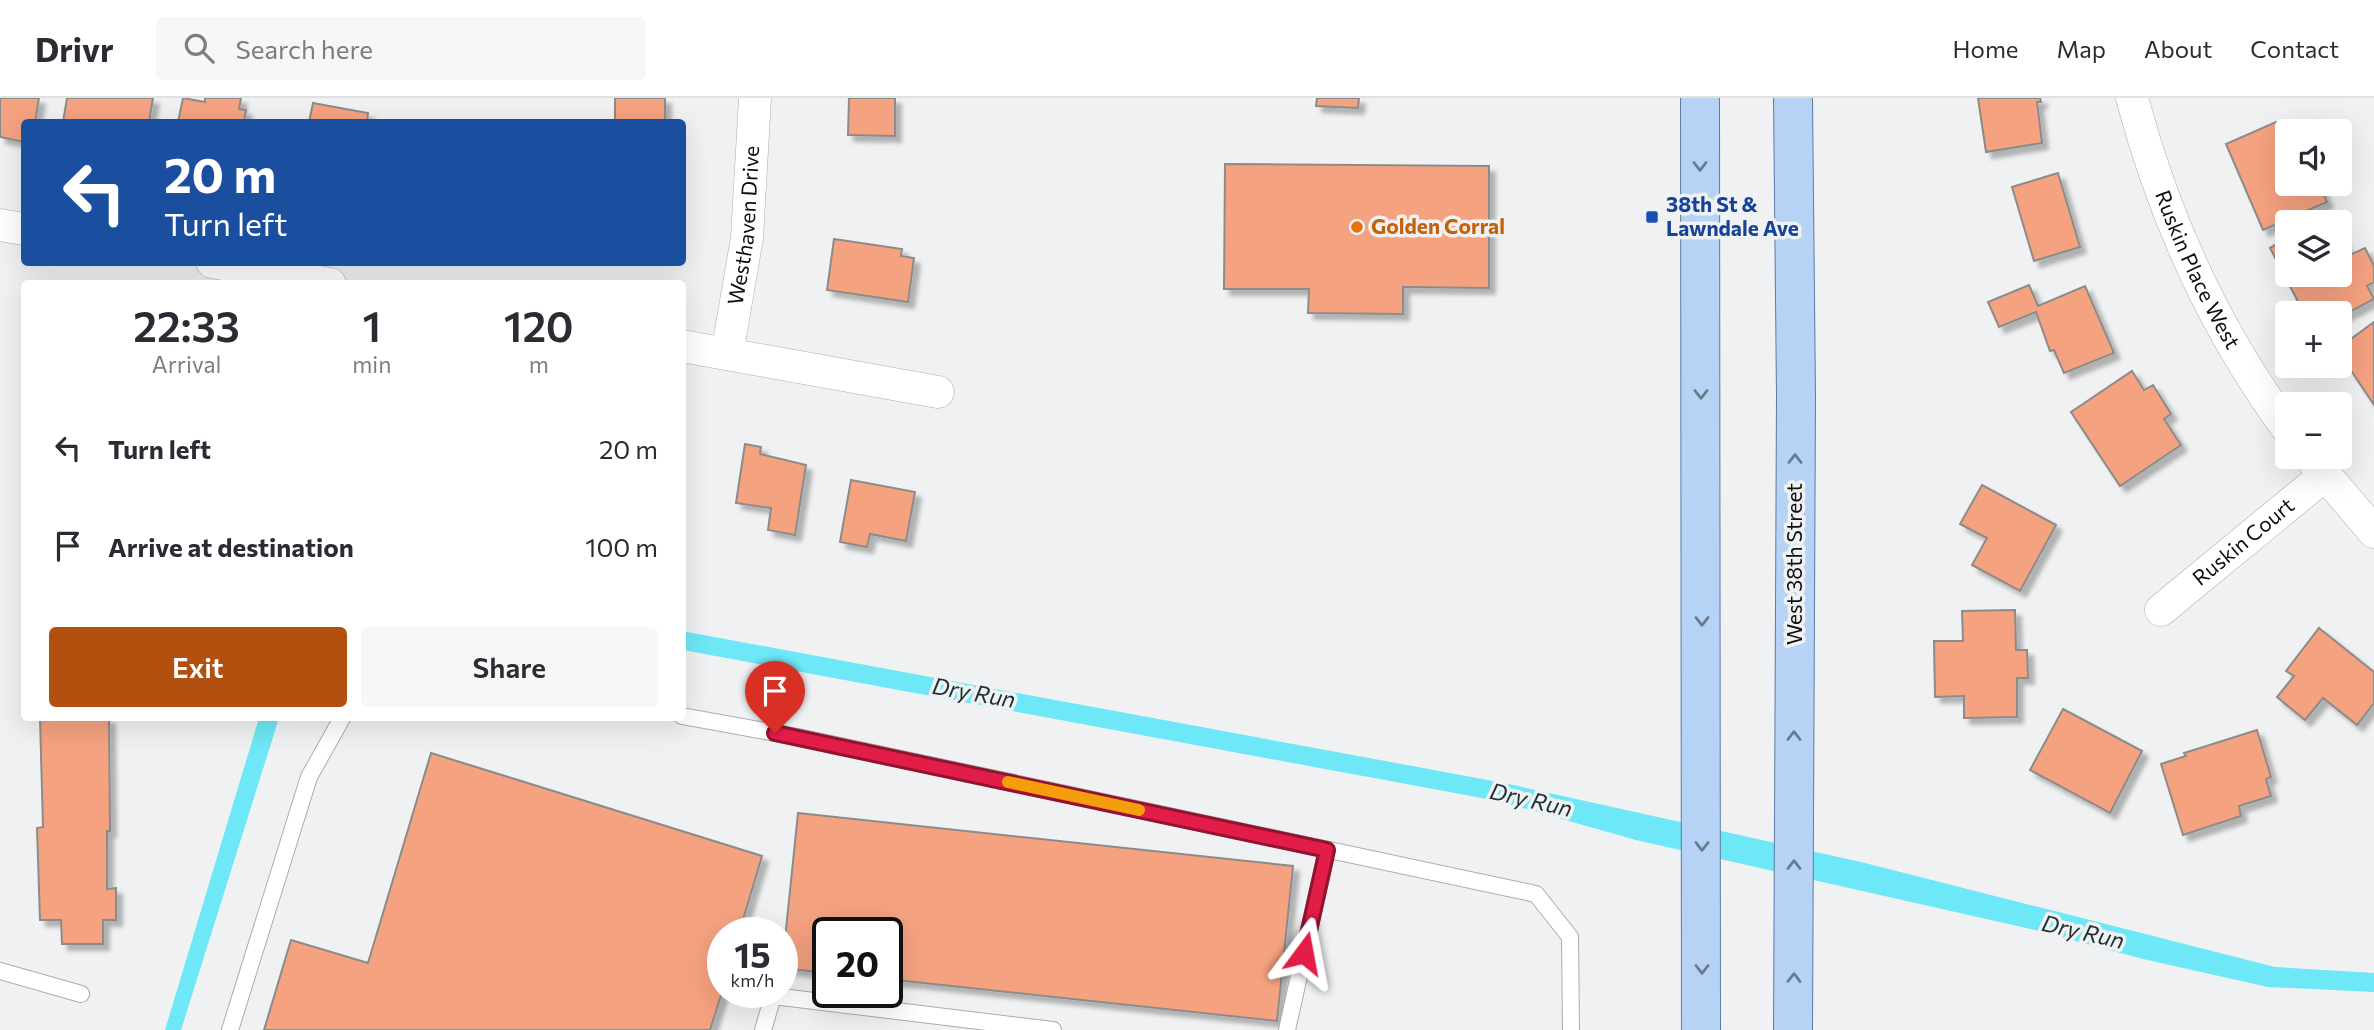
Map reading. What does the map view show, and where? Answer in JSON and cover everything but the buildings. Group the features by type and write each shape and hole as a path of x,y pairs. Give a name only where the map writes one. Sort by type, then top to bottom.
{"main road":[{"path":"1700,98 1703,784 1701,1030"},
{"name":"West 38th Street","path":"1793,98 1796,397 1793,1030"}],"street":[{"name":"Westhaven Drive","path":"727,354 748,228 755,98"},
{"name":"Ruskin Place West","path":"2132,98 2157,183 2182,249 2222,329 2275,410"},
{"path":"0,225 21,228"},
{"path":"233,266 309,280"},
{"path":"686,347 938,392"},
{"name":"Ruskin Court","path":"2161,610 2314,469"},
{"path":"2320,469 2374,532"}],"lane":[{"path":"686,717 811,740 1536,894 1570,937 1571,1030"},
{"path":"230,1030 309,777 340,721"},
{"path":"1287,1030 1327,850"},
{"path":"0,971 81,994"},
{"path":"763,1030 773,996 1053,1030"}],"water":[{"name":"Dry Run","path":"686,632 1504,783 1861,862 2275,967 2374,973 2374,992 2268,987 2143,959 2035,930 1636,840 1498,801 686,651"},
{"path":"258,721 278,721 181,1030 165,1030"}],"slow traffic":[{"path":"1008,782 1139,810"}],"place":[{"name":"38th St & Lawndale Ave","path":"1652,217"},
{"name":"Golden Corral","path":"1357,227"}],"route":[{"path":"775,733 1327,850 1304,953"}]}
